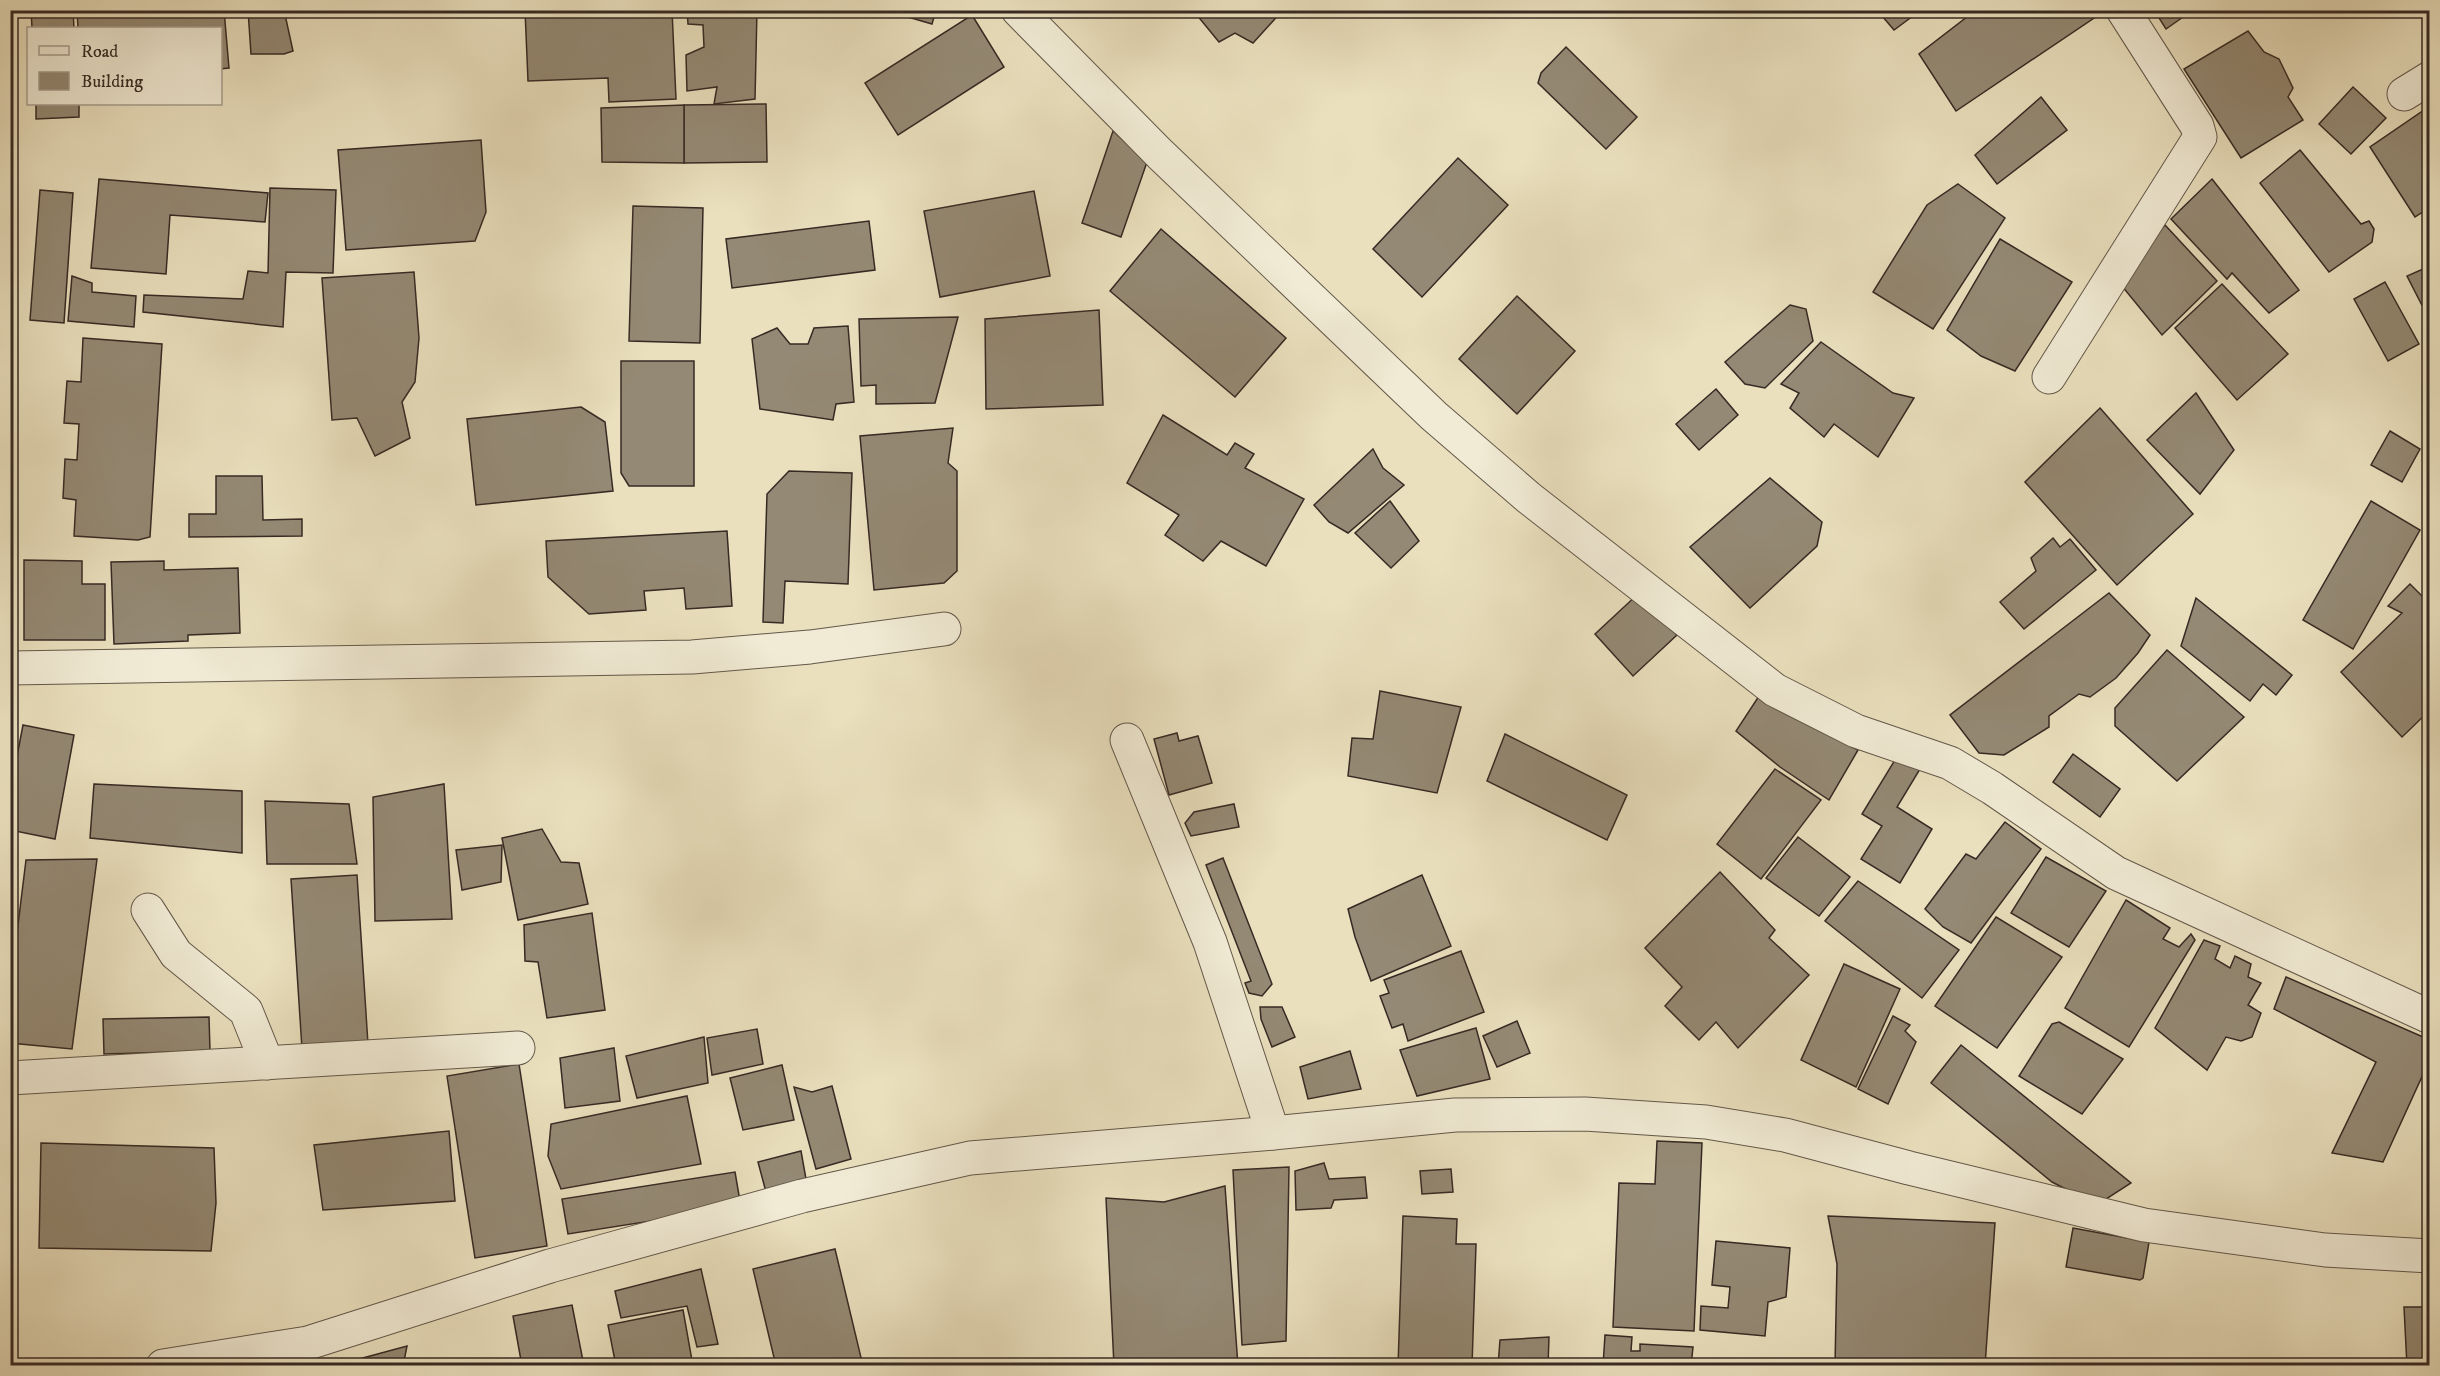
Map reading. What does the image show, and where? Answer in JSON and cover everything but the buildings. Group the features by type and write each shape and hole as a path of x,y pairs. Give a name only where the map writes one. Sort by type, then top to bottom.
{"street":[{"path":"1018,10 1160,154 1434,416 1529,498 1775,690 1856,731 1950,763 1992,788 2116,873 2430,1017"},
{"path":"2049,377 2200,137 2197,126 2123,10"},
{"path":"10,668 692,657 810,647 944,629"},
{"path":"1127,740 1210,942 1273,1133"},
{"path":"148,910 176,954 246,1011 267,1063"},
{"path":"10,1078 518,1048"},
{"path":"163,1365 308,1342 550,1266 802,1196 970,1158 1273,1133 1455,1115 1585,1114 1706,1122 1785,1135 1909,1168 2144,1225 2325,1250 2430,1256"}]}
